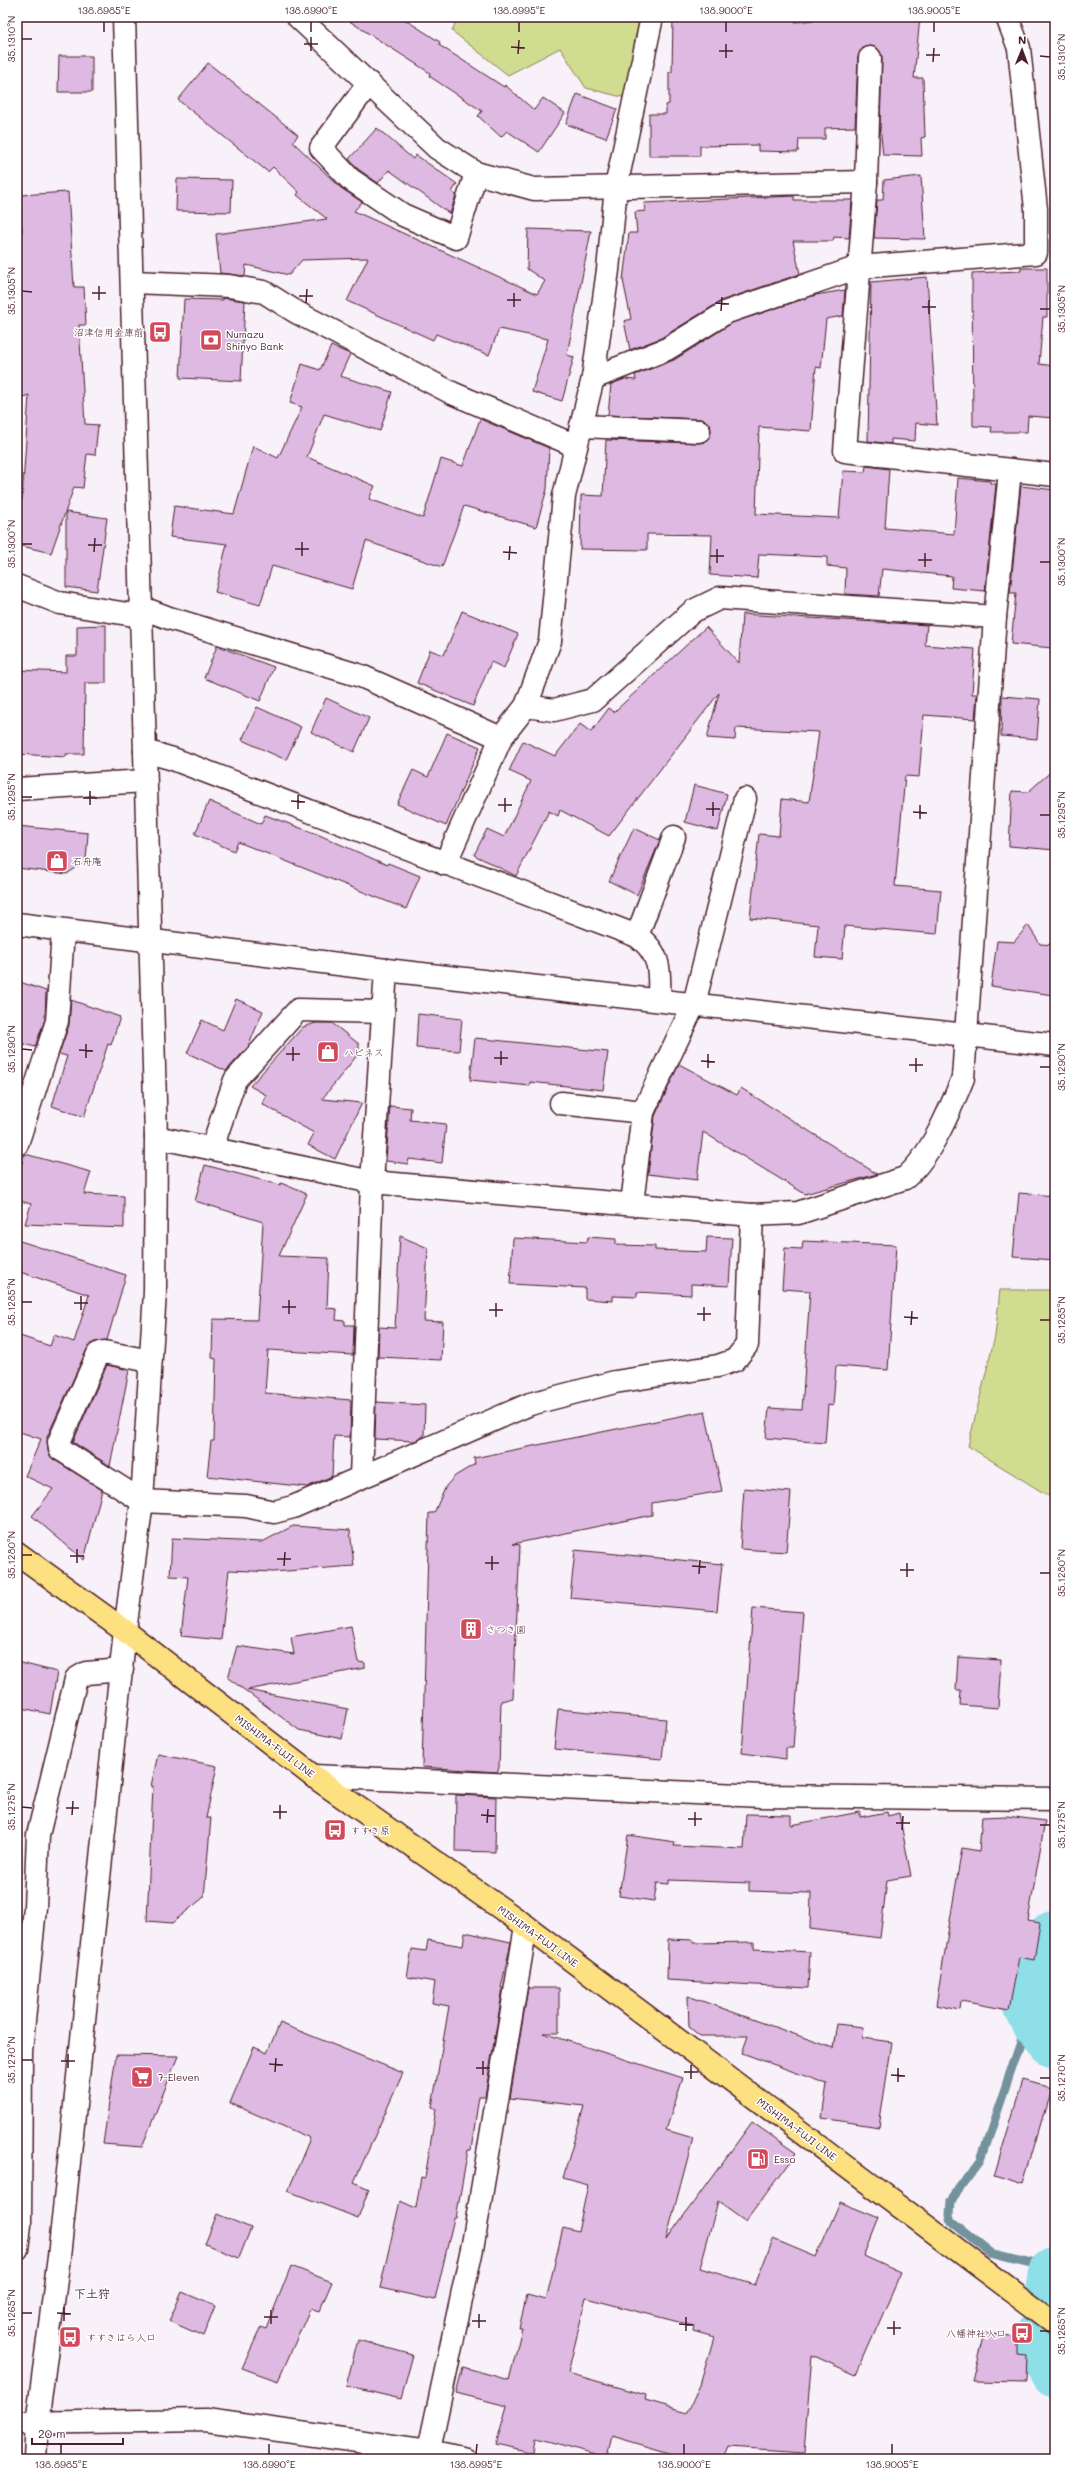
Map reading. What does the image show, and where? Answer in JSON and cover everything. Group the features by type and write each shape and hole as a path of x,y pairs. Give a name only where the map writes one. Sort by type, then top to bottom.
{"main road":[{"name":"MISHIMA-FUJI LINE","path":"17,1553 125,1631 313,1776 526,1926 1055,2323"}],"street":[{"path":"35,2459 27,2423 59,2257 125,1631 142,1501 155,1292 156,1137 140,612 133,282 124,17"},
{"path":"298,17 437,148 476,173 534,189 866,182"},
{"path":"445,864 501,738 526,706 550,641 564,496 593,378 608,270 616,187 652,17"},
{"path":"593,378 667,349 727,312 859,267 1036,252 1036,208 1020,48 1007,17"},
{"path":"870,58 866,182 845,451 1055,475"},
{"path":"369,83 321,148 350,179 403,215 456,238 476,173"},
{"path":"133,282 229,286 264,292 296,312 452,393 579,436 698,431"},
{"path":"156,1137 372,1182 752,1215 798,1213 905,1178 916,1168 951,1107 963,1078 995,617 1010,471"},
{"path":"17,586 60,603 140,612 169,618 361,676 501,738"},
{"path":"526,706 554,710 593,700 693,611 720,598 995,617"},
{"path":"145,751 173,760 637,936 647,944 660,967 659,999"},
{"path":"17,789 145,781"},
{"path":"632,1204 643,1112 694,1004 745,799"},
{"path":"637,936 674,837"},
{"path":"17,924 63,931 149,939 386,970 659,999 1055,1045"},
{"path":"17,1144 57,1021 63,931"},
{"path":"361,1477 372,1182 386,970"},
{"path":"212,1148 235,1080 298,1010 383,1012"},
{"path":"561,1103 643,1112"},
{"path":"150,1361 104,1352 98,1354 58,1442 60,1449 142,1501 246,1506 274,1512 293,1507 530,1404 615,1382 718,1366 735,1360 746,1345 752,1215"},
{"path":"17,2249 20,2225 21,2052 36,1907 38,1834 76,1679 86,1673 122,1670"},
{"path":"313,1776 762,1796 1055,1799"},
{"path":"428,2455 473,2244 526,1926"},
{"path":"27,2423 206,2420 428,2455 466,2459"}],"green space":[{"path":"458,17 651,17 634,100 586,88 560,48 508,75 452,31"},
{"path":"1000,1290 1055,1290 1055,1500 968,1446 995,1336"}],"building":[{"path":"343,17 401,17 440,42 439,45 504,87 505,85 534,110 543,98 565,113 539,152 507,131 501,137 478,116 482,111 429,76 430,73"},
{"path":"673,17 795,17 795,22 843,17 920,17 914,78 923,78 925,137 921,138 922,156 883,155 880,126 882,58 877,48 870,46 864,47 858,57 855,127 825,128 825,139 799,139 798,152 758,151 758,145 700,146 700,156 649,156 649,114 666,114 666,105 669,104 669,72 672,72"},
{"path":"59,56 92,56 92,92 58,92"},
{"path":"208,63 298,135 293,142 341,188 362,202 354,211 537,294 545,281 527,269 528,229 591,231 567,355 574,357 562,401 532,392 548,339 499,329 489,355 436,334 433,340 347,301 368,258 302,260 289,275 246,265 245,276 220,273 216,234 327,219 297,195 299,192 273,167 268,172 178,100"},
{"path":"577,94 617,109 606,138 566,124"},
{"path":"377,128 413,159 416,155 457,184 452,192 456,195 450,214 389,170 378,183 358,169 349,159"},
{"path":"921,176 925,239 874,238 877,200 883,200 884,180"},
{"path":"177,179 232,180 231,212 176,211"},
{"path":"68,192 74,287 84,287 86,325 79,325 85,424 98,425 95,455 87,454 83,488 74,487 51,553 17,545 17,499 22,500 29,395 17,399 17,233 22,232 20,195"},
{"path":"794,196 794,200 852,200 849,238 834,237 833,241 793,241 800,274 723,300 661,338 630,350 624,321 631,319 623,280 629,233 637,233 635,212 645,211 644,203"},
{"path":"1021,268 1047,268 1047,317 1043,317 1039,364 1055,366 1055,418 1028,416 1027,432 991,432 992,427 973,426 972,273 1021,271"},
{"path":"927,277 937,425 916,423 915,441 891,439 891,444 868,441 871,282"},
{"path":"845,290 843,316 826,319 821,368 816,367 811,431 759,427 756,514 839,518 843,471 865,472 866,466 889,469 885,528 954,534 958,478 990,481 990,483 996,484 985,591 951,588 952,576 882,569 879,596 845,594 846,568 827,566 827,557 759,554 757,578 710,575 712,535 647,534 647,550 580,549 581,495 603,496 606,440 698,443 705,442 711,432 710,425 700,419 608,415 611,384 625,379 636,380 635,375 674,360 732,323 816,295"},
{"path":"223,298 245,301 241,381 180,378 184,299 223,300"},
{"path":"331,346 350,354 340,376 392,392 380,431 324,414 307,457 375,486 369,499 423,518 441,459 463,466 480,419 549,448 547,489 536,527 464,506 442,567 366,541 352,589 272,566 260,605 215,592 227,544 170,537 174,506 234,514 253,446 278,458 302,407 290,403 302,364 320,370"},
{"path":"1021,486 1055,490 1055,606 1052,648 1011,644 1016,593 1010,593"},
{"path":"66,512 107,518 97,591 66,587"},
{"path":"462,611 518,634 504,668 491,662 473,706 417,683 430,650 444,655"},
{"path":"742,614 927,625 925,645 975,649 972,694 977,694 975,719 924,715 919,777 905,776 895,886 941,890 937,934 845,926 842,959 815,957 818,925 750,918 759,834 779,836 782,799 809,802 819,732 736,728 735,740 707,738 719,693 609,836 560,810 558,816 549,811 516,876 474,855 487,829 504,837 531,781 509,771 523,741 555,756 580,724 591,732 609,708 614,712 706,627 739,663"},
{"path":"106,625 106,683 85,683 84,754 66,754 66,757 17,754 17,670 66,672 66,656 77,656 77,626"},
{"path":"217,646 274,667 260,701 204,678"},
{"path":"1002,696 1040,699 1037,739 1001,736"},
{"path":"326,698 369,718 354,752 311,732"},
{"path":"257,707 301,727 286,760 242,740"},
{"path":"447,733 480,747 446,826 397,804 413,770 428,777"},
{"path":"1055,768 1055,850 1009,846 1012,791 1028,792"},
{"path":"694,785 727,794 718,831 685,822"},
{"path":"209,801 261,824 265,815 317,834 387,865 388,863 420,876 406,909 238,842 234,851 195,834"},
{"path":"17,826 88,833 86,861 67,874 17,868"},
{"path":"634,828 660,840 637,895 609,881"},
{"path":"1028,925 1040,944 1055,945 1053,995 991,986 997,941 1014,942"},
{"path":"17,981 46,991 45,1019 35,1047 17,1042"},
{"path":"236,999 263,1011 248,1047 226,1071 187,1053 202,1020 223,1030"},
{"path":"71,1000 120,1017 111,1045 108,1044 84,1117 52,1106 67,1056 59,1054 69,1025"},
{"path":"418,1014 462,1019 459,1051 416,1048"},
{"path":"316,1023 332,1023 359,1044 359,1053 322,1099 362,1103 335,1159 308,1145 314,1133 262,1104 266,1095 250,1086 303,1027"},
{"path":"475,1038 608,1052 603,1090 530,1082 530,1086 470,1080"},
{"path":"679,1064 737,1095 741,1088 877,1174 805,1194 703,1132 697,1180 648,1174 655,1116"},
{"path":"390,1106 411,1108 410,1120 446,1124 442,1163 409,1159 408,1164 386,1161"},
{"path":"25,1154 91,1172 84,1194 124,1196 124,1228 25,1224 31,1204 17,1200 17,1179"},
{"path":"205,1165 280,1185 281,1183 307,1194 279,1256 329,1258 327,1308 337,1309 336,1320 345,1321 345,1325 354,1325 353,1355 268,1350 265,1393 351,1400 350,1437 334,1436 332,1476 307,1487 207,1476 211,1441 214,1441 216,1359 212,1358 213,1319 257,1320 263,1222 195,1201"},
{"path":"1019,1193 1055,1196 1055,1260 1013,1257"},
{"path":"400,1236 428,1248 424,1321 443,1322 441,1360 378,1357 379,1327 395,1328"},
{"path":"588,1237 616,1239 616,1245 655,1246 655,1250 706,1252 707,1237 732,1238 729,1286 691,1284 691,1295 637,1292 637,1297 613,1296 613,1301 585,1299 585,1288 510,1284 513,1238 587,1242"},
{"path":"17,1240 126,1275 107,1340 94,1342 87,1349 47,1437 48,1451 53,1459 102,1490 84,1560 32,1516 53,1489 25,1476 41,1439 17,1431 17,1335 50,1346 54,1335 74,1342 89,1295 17,1271"},
{"path":"803,1241 896,1245 888,1370 836,1366 833,1406 828,1405 825,1443 766,1438 769,1408 802,1410 810,1291 782,1289 785,1248 802,1249"},
{"path":"107,1365 129,1370 110,1466 73,1442"},
{"path":"376,1402 425,1405 424,1436 415,1441 375,1439"},
{"name":"さつき園","path":"705,1411 722,1491 652,1503 652,1515 513,1544 520,1545 513,1698 501,1701 499,1768 497,1772 422,1767 429,1513 434,1513 446,1486 455,1476 475,1464 474,1458"},
{"path":"744,1488 791,1492 786,1552 740,1549"},
{"path":"293,1526 350,1530 354,1566 273,1572 229,1570 221,1640 181,1636 188,1577 170,1576 172,1538 262,1542"},
{"path":"575,1550 722,1564 717,1611 570,1598"},
{"path":"753,1608 803,1612 793,1748 786,1748 786,1759 742,1753"},
{"path":"351,1626 358,1662 365,1663 365,1668 247,1690 348,1709 342,1739 299,1730 228,1678 237,1646 294,1654 291,1637"},
{"path":"958,1657 1001,1660 998,1708 960,1705 961,1690 956,1690"},
{"path":"17,1662 57,1672 50,1714 17,1707"},
{"path":"558,1709 666,1719 662,1759 554,1749"},
{"path":"158,1754 217,1766 206,1818 211,1818 204,1897 172,1923 147,1921 153,1786 151,1786"},
{"path":"456,1795 496,1797 495,1852 455,1851"},
{"path":"860,1812 860,1817 887,1812 888,1816 899,1813 911,1876 887,1880 880,1938 810,1929 811,1893 749,1891 749,1883 669,1880 669,1884 657,1883 654,1901 619,1896 628,1835 675,1842 674,1846 744,1849 746,1814 791,1815 791,1825"},
{"path":"1007,1816 1045,1821 1028,1921 1040,1923 1034,1960 1019,1957 1009,2010 961,2001 960,2010 936,2005 962,1848 979,1851 982,1817"},
{"path":"465,1932 511,1942 501,1988 503,1988 485,2096 479,2096 471,2150 468,2150 456,2218 454,2218 435,2300 380,2288 400,2201 416,2208 421,2177 425,2178 436,2109 432,2107 449,2006 432,2003 435,1982 407,1977 412,1949 426,1951 428,1940 463,1946"},
{"path":"668,1939 693,1940 693,1943 754,1942 754,1949 810,1952 808,1988 667,1980"},
{"path":"528,1988 559,1988 559,2033 543,2033 683,2078 666,2130 693,2138 666,2240 752,2122 796,2153 746,2221 718,2201 700,2268 755,2285 773,2239 816,2257 840,2202 879,2218 864,2256 901,2273 856,2375 812,2355 804,2452 729,2447 724,2459 690,2459 612,2436 607,2457 536,2438 534,2453 496,2444 507,2406 456,2393 463,2367 509,2380 522,2328 519,2328 527,2295 546,2300 563,2228 578,2232 588,2185 563,2178 584,2106 510,2098","holes":["586,2298 694,2326 693,2331 714,2337 700,2385 688,2412 645,2400 646,2395 568,2373"]},
{"path":"688,1996 833,2048 837,2024 863,2027 862,2038 892,2042 879,2127 822,2118 827,2084 742,2053 748,2036 700,2036 689,2027"},
{"path":"280,2023 403,2073 354,2182 369,2189 358,2218 288,2191 310,2138 230,2103 254,2047 267,2053"},
{"path":"116,2055 178,2056 142,2147 103,2144"},
{"path":"1023,2080 1051,2088 1023,2185 994,2176"},
{"path":"217,2214 251,2228 239,2258 205,2244"},
{"path":"291,2266 332,2282 319,2312 310,2309 278,2381 242,2368 261,2327 266,2329"},
{"path":"182,2292 215,2306 203,2336 169,2321"},
{"path":"984,2333 1017,2334 1017,2355 1026,2356 1025,2382 972,2381"},
{"path":"358,2340 413,2355 401,2399 346,2386"}],"waterway":[{"path":"1055,1938 1032,2008 1039,2022 1055,2040"},
{"path":"1032,2008 981,2160 951,2200 950,2214 952,2222 991,2253 1055,2269"},
{"path":"1052,2293 1055,2275"},
{"path":"1040,2339 1055,2371"}],"place":[{"name":"沼津信用金庫前","path":"160,332"},
{"name":"Numazu Shinyo Bank","path":"211,340"},
{"name":"石舟庵","path":"57,861"},
{"name":"ハピネス","path":"328,1052"},
{"name":"さつき園","path":"471,1629"},
{"name":"すすき原","path":"335,1830"},
{"name":"7-Eleven","path":"142,2077"},
{"name":"Esso","path":"758,2159"},
{"name":"八幡神社入口","path":"1022,2333"},
{"name":"すすきはら入口","path":"70,2337"}],"district":[{"name":"下土狩","path":"92,2293"}]}
